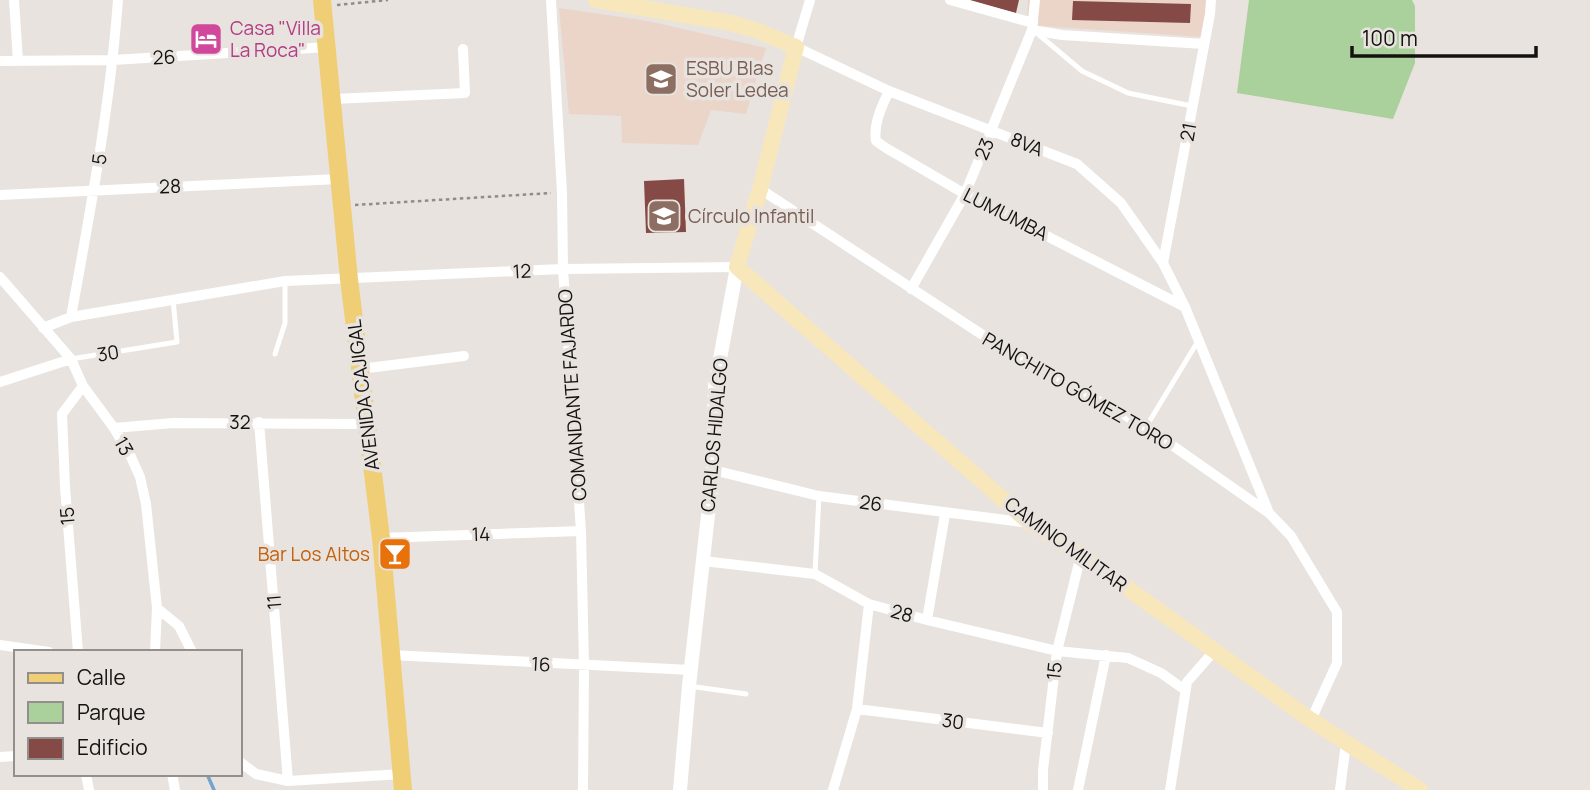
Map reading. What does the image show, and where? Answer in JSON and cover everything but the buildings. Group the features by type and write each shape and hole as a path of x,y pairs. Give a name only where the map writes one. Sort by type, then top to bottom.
{"main road":[{"name":"8VA","path":"596,0 671,6 761,32 796,47"},
{"name":"AVENIDA CAJIGAL","path":"322,3 349,279 381,538 402,782"},
{"name":"CARLOS HIDALGO","path":"737,267 796,47"},
{"name":"CAMINO MILITAR","path":"737,267 1030,523 1081,555 1311,720 1420,790"}],"street":[{"path":"14,0 18,61"},
{"name":"5","path":"71,317 94,189 113,60 118,0"},
{"name":"COMANDANTE FAJARDO","path":"551,0 562,193 563,269 581,531 583,790"},
{"path":"796,47 810,0"},
{"path":"950,0 1062,35 1204,44"},
{"name":"23","path":"911,289 965,194 1033,26 1035,0"},
{"name":"21","path":"1163,263 1211,0"},
{"name":"26","path":"0,61 113,60 328,47"},
{"name":"8VA","path":"796,47 889,91 1077,164 1121,203 1163,263 1185,307 1269,513"},
{"path":"333,99 465,93 463,49"},
{"name":"LUMUMBA","path":"889,91 881,109 875,133 876,141 965,194 1185,307"},
{"name":"28","path":"0,195 339,179"},
{"name":"PANCHITO GÓMEZ TORO","path":"760,189 1004,349 1146,427 1269,513 1292,536 1337,612 1337,663 1311,720"},
{"name":"12","path":"349,279 563,269 737,267"},
{"name":"CARLOS HIDALGO","path":"680,790 713,470 715,386 737,267"},
{"name":"13","path":"0,276 71,359 83,386 114,428 131,457 143,490 157,608 155,650"},
{"path":"43,328 71,317 285,281 349,279"},
{"path":"360,369 464,356"},
{"name":"30","path":"0,382 71,359"},
{"name":"15","path":"78,650 62,414 83,386"},
{"name":"11","path":"259,422 288,781"},
{"name":"32","path":"114,428 173,423 367,424"},
{"name":"26","path":"713,470 820,496 1030,523"},
{"path":"927,620 945,514"},
{"name":"14","path":"381,538 581,531"},
{"name":"15","path":"1043,790 1056,651 1081,555"},
{"name":"28","path":"703,561 814,574 869,604 927,620 1056,651 1128,658 1161,673 1185,690"},
{"path":"833,790 857,709 869,604"},
{"path":"157,608 179,626 191,650"},
{"path":"0,645 35,650"},
{"path":"1170,790 1187,682 1214,650"},
{"name":"16","path":"391,655 691,670"},
{"path":"1078,790 1106,655"},
{"name":"30","path":"857,709 1048,733"},
{"path":"1340,790 1346,743"},
{"path":"242,764 256,774 288,781 402,782"}],"lane":[{"path":"1033,26 1082,71 1128,93 1192,106"},
{"path":"275,354 285,323 285,281"},
{"name":"30","path":"71,359 177,342 173,299"},
{"path":"1146,427 1198,341"},
{"path":"814,574 820,496"},
{"path":"689,686 746,694"}],"path":[{"path":"322,3 388,0"},
{"path":"341,206 562,193"}],"shaded area":[{"path":"1028,0 1207,0 1203,37 1027,25"},
{"name":"ESBU Blas Soler Ledea","path":"559,8 648,21 766,48 746,114 711,110 698,145 622,143 621,116 569,114"}],"green space":[{"path":"1249,0 1412,0 1415,6 1415,63 1393,119 1237,93"}],"waterway":[{"path":"208,776 214,790"}],"place":[{"name":"Casa \"Villa La Roca\"","path":"206,39"},
{"name":"ESBU Blas Soler Ledea","path":"661,79"},
{"name":"Círculo Infantil","path":"664,216"},
{"name":"Bar Los Altos","path":"395,554"}]}
